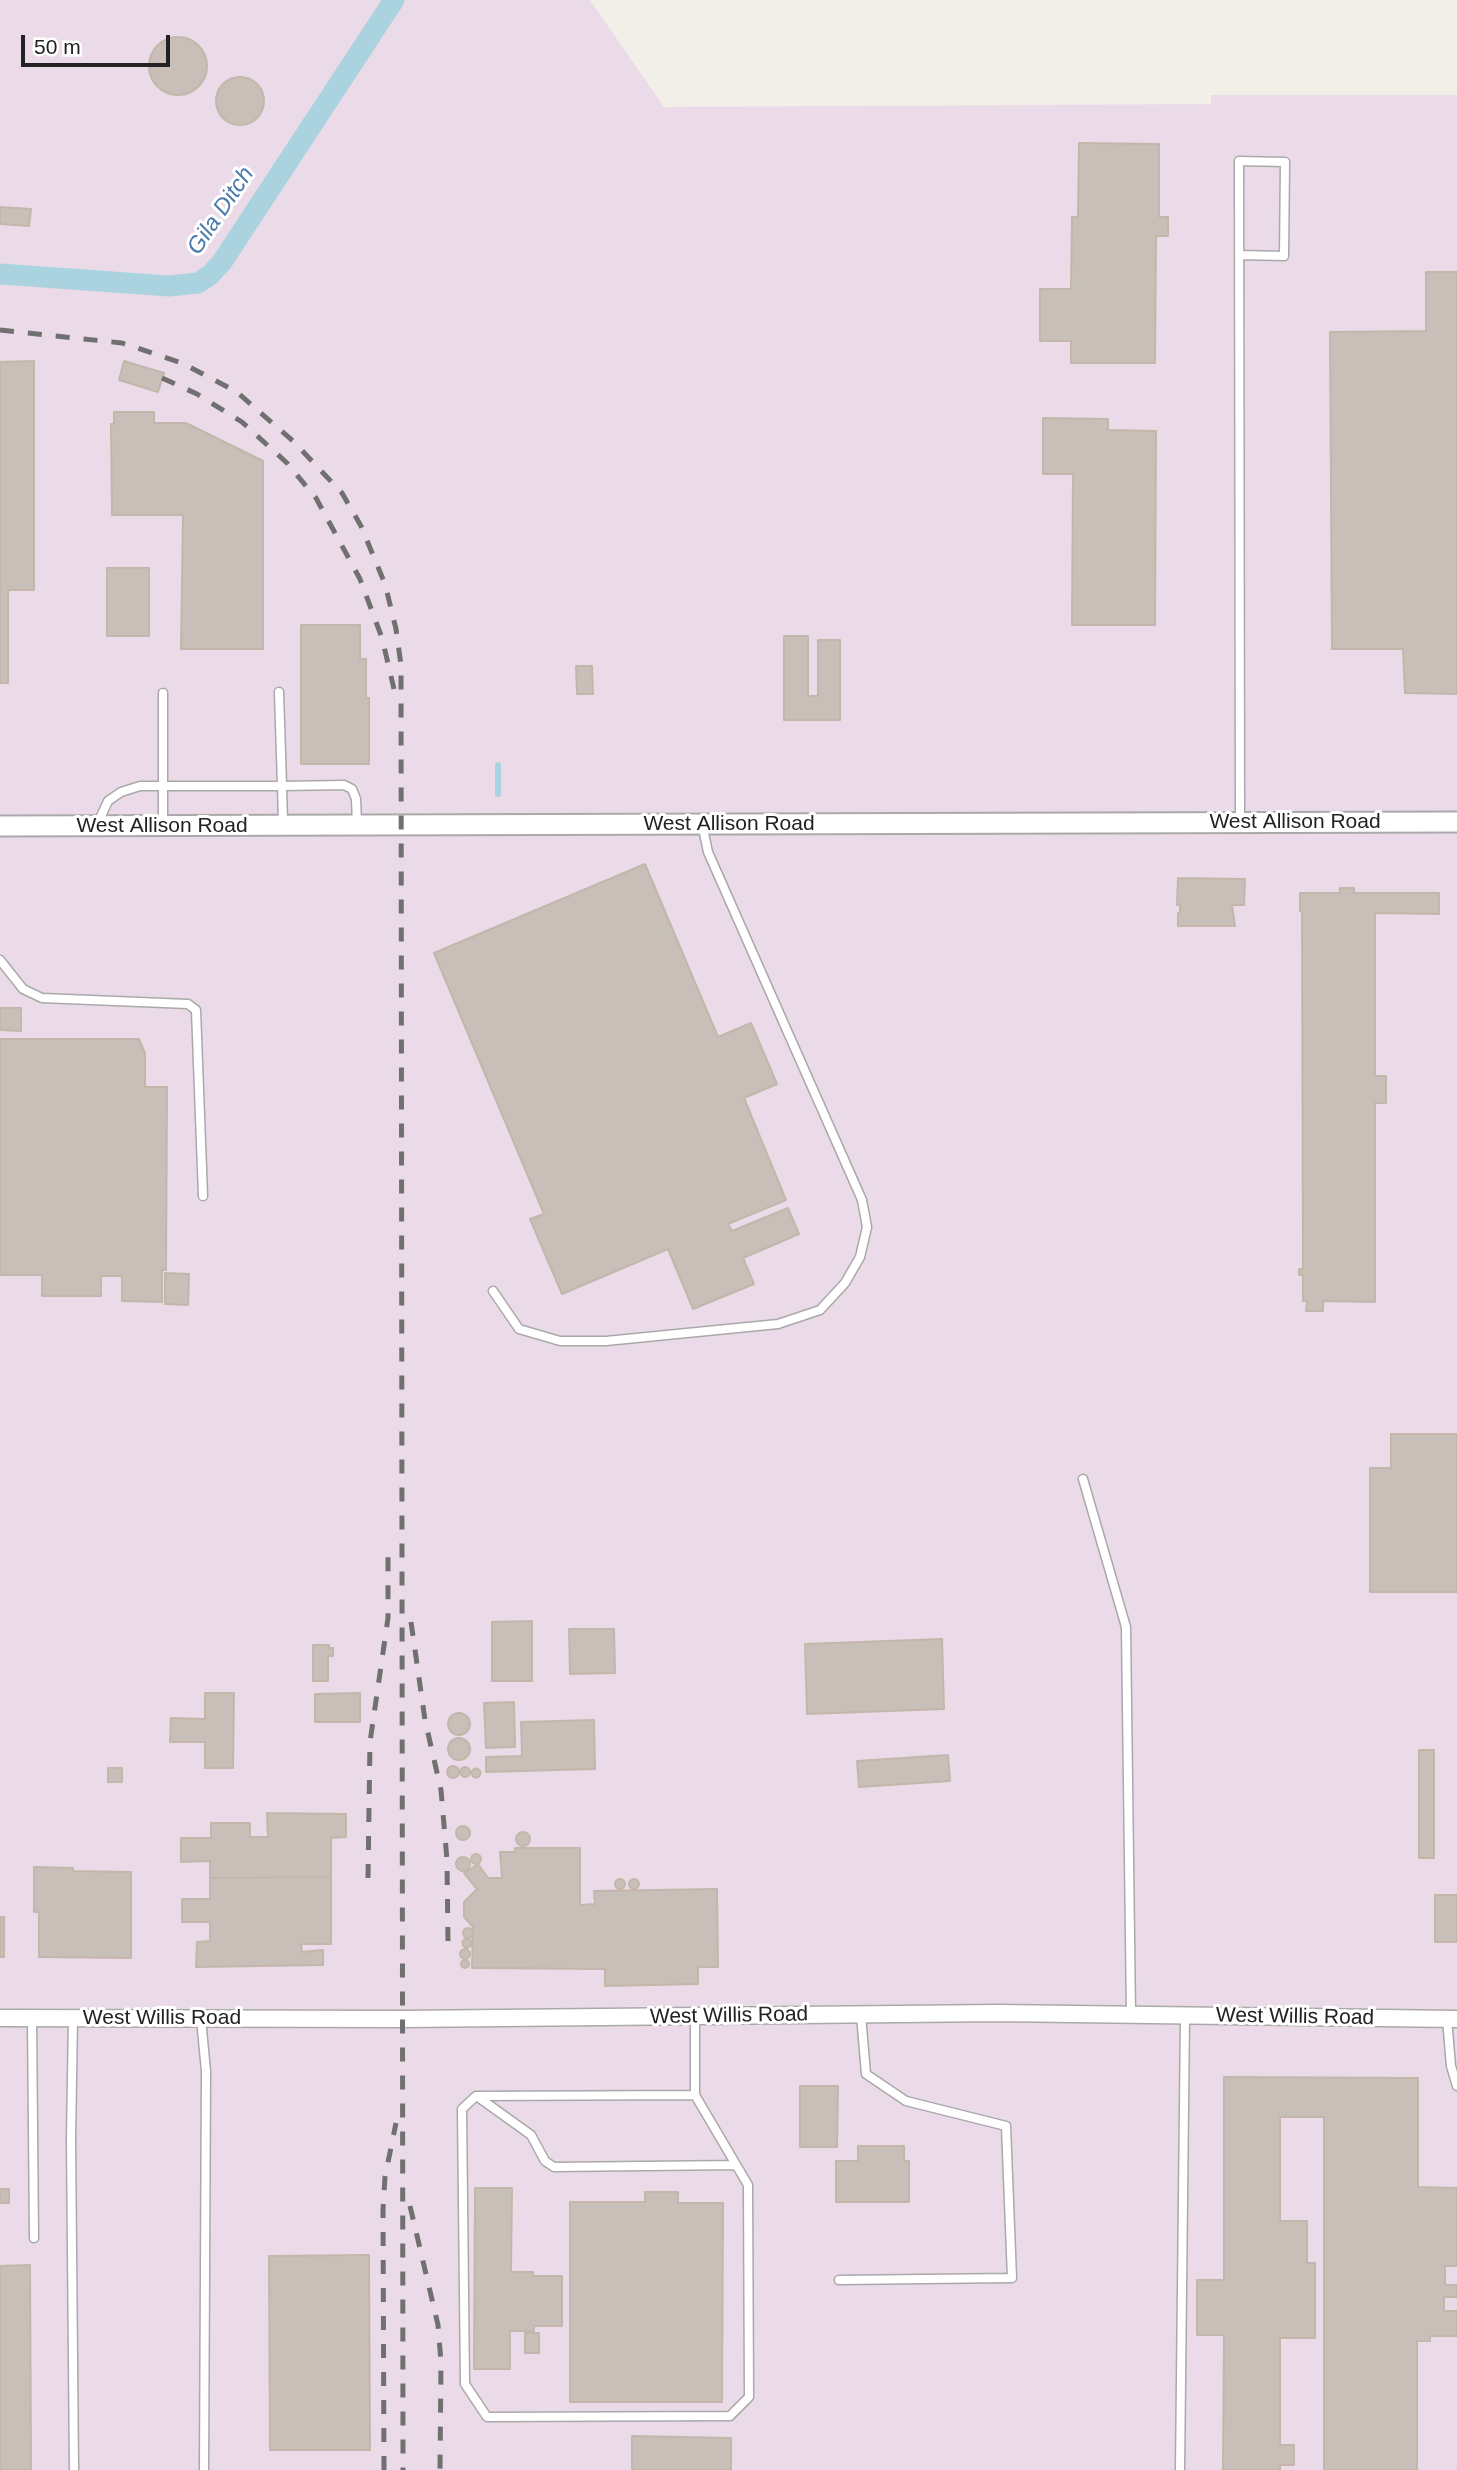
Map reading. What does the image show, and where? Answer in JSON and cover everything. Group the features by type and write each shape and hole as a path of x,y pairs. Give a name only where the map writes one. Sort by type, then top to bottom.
{"street":[{"name":"West Allison Road","path":"0,826 1457,822"},
{"name":"West Willis Road","path":"0,2018 1131,2015 1452,2019"}],"lane":[{"path":"1239,255 1284,256 1285,162 1239,161 1239,255 1240,821"},
{"path":"279,692 283,826"},
{"path":"163,693 163,827"},
{"path":"96,826 108,801 121,792 140,786 344,785 352,789 356,799 357,826"},
{"path":"493,1292 519,1329 561,1342 606,1341 778,1324 820,1310 845,1283 860,1257 867,1227 862,1200 708,852 702,824"},
{"path":"0,960 23,989 42,998 188,1004 196,1010 203,1196"},
{"path":"1083,1479 1126,1627 1131,2015"},
{"path":"839,2280 1012,2278 1006,2126 906,2101 866,2074 861,2015"},
{"path":"695,2016 695,2095 748,2185 749,2397 730,2416 487,2417 465,2384 462,2109 477,2096 695,2095"},
{"path":"1180,2470 1185,2016"},
{"path":"32,2018 34,2238"},
{"path":"73,2018 71,2139 74,2470"},
{"path":"201,2019 206,2071 204,2470"},
{"path":"1452,2019 1451,2066 1457,2086"},
{"path":"477,2096 531,2135 545,2161 554,2166 736,2165"}],"shaded area":[{"path":"0,0 590,0 664,107 1211,104 1211,95 1457,95 1457,2470 0,2470"}],"building":[{"path":"178,37 194,42 202,50 207,66 202,82 194,90 178,95 162,90 154,82 149,66 154,50 162,42"},
{"path":"240,77 257,84 264,101 257,118 240,125 223,118 216,101 223,84"},
{"path":"1079,143 1159,144 1159,217 1168,217 1168,236 1156,236 1155,363 1071,363 1071,341 1040,341 1040,289 1071,289 1072,217 1078,217"},
{"path":"0,207 31,209 29,226 0,224"},
{"path":"1426,272 1457,272 1457,694 1405,693 1403,649 1332,649 1330,332 1426,331"},
{"path":"34,361 34,590 8,590 8,683 0,683 0,362"},
{"path":"124,361 164,373 158,392 119,380"},
{"path":"114,412 154,412 154,423 186,423 263,461 263,649 181,649 183,515 112,515 111,424 114,424"},
{"path":"1043,418 1108,419 1108,430 1156,431 1155,625 1072,625 1073,474 1043,474"},
{"path":"107,568 149,568 149,636 107,636"},
{"path":"301,625 360,625 360,659 366,659 366,698 369,698 369,764 301,764"},
{"path":"784,636 808,636 808,696 818,696 818,640 840,640 840,720 784,720"},
{"path":"576,666 592,666 593,694 577,694"},
{"path":"645,864 718,1037 751,1023 777,1084 744,1098 786,1200 728,1224 732,1231 788,1208 799,1234 743,1258 754,1284 693,1309 668,1249 562,1294 530,1219 544,1214 434,953"},
{"path":"1178,878 1245,879 1244,905 1232,905 1235,926 1178,926"},
{"path":"1340,888 1354,888 1354,893 1439,893 1439,914 1375,913 1375,1076 1386,1076 1386,1103 1375,1103 1375,1302 1323,1301 1323,1311 1306,1311 1307,1301 1303,1301 1303,1275 1299,1275 1299,1269 1303,1269 1300,893 1340,893"},
{"path":"0,1008 21,1008 21,1031 0,1030"},
{"path":"0,1039 139,1039 145,1053 145,1087 167,1087 166,1270 162,1270 162,1302 122,1301 122,1276 101,1276 101,1296 42,1296 42,1275 0,1275"},
{"path":"165,1273 189,1274 188,1305 165,1304"},
{"path":"1391,1434 1457,1434 1457,1592 1370,1592 1370,1468 1391,1468"},
{"path":"532,1621 532,1681 492,1681 492,1622"},
{"path":"569,1629 614,1629 615,1673 570,1674"},
{"path":"942,1639 944,1709 807,1714 805,1644"},
{"path":"313,1645 329,1645 329,1648 333,1648 333,1656 328,1656 328,1681 313,1681"},
{"path":"205,1693 234,1693 233,1768 205,1768 205,1742 170,1742 171,1718 205,1719"},
{"path":"360,1693 360,1722 315,1722 315,1694"},
{"path":"514,1702 515,1747 486,1748 484,1703"},
{"path":"459,1713 467,1716 470,1724 467,1732 459,1735 451,1732 448,1724 451,1716"},
{"path":"594,1720 595,1769 486,1772 486,1757 522,1756 521,1722"},
{"path":"459,1738 467,1741 470,1749 467,1757 459,1760 451,1757 448,1749 451,1741"},
{"path":"1419,1750 1434,1750 1434,1858 1419,1858"},
{"path":"948,1755 950,1781 859,1787 857,1761"},
{"path":"453,1766 459,1772 453,1778 447,1772"},
{"path":"465,1767 470,1772 465,1777 460,1772"},
{"path":"108,1768 122,1768 122,1782 108,1782"},
{"path":"476,1768 481,1773 476,1778 471,1773"},
{"path":"267,1813 346,1814 346,1837 331,1838 331,1877 210,1878 210,1861 181,1862 181,1838 211,1838 211,1823 250,1823 250,1837 268,1837"},
{"path":"463,1826 468,1828 468,1838 463,1840 458,1838 456,1833 458,1828"},
{"path":"523,1832 528,1834 528,1844 523,1846 518,1844 516,1839 518,1834"},
{"path":"515,1848 580,1848 580,1905 595,1904 594,1891 717,1889 718,1967 698,1967 698,1984 605,1986 605,1969 472,1968 473,1927 464,1917 464,1902 477,1889 464,1873 478,1864 488,1878 502,1878 500,1852 515,1852"},
{"path":"476,1854 481,1859 476,1864 471,1859"},
{"path":"463,1857 468,1859 468,1869 463,1871 458,1869 456,1864 458,1859"},
{"path":"34,1867 131,1872 131,1958 39,1957 39,1912 34,1912"},
{"path":"331,1877 331,1944 301,1944 302,1952 323,1950 323,1965 196,1967 197,1942 210,1941 210,1922 182,1922 182,1899 210,1899 210,1878"},
{"path":"620,1879 625,1884 620,1889 615,1884"},
{"path":"634,1879 639,1884 634,1889 629,1884"},
{"path":"1435,1895 1457,1895 1457,1942 1435,1942"},
{"path":"0,1917 4,1917 4,1957 0,1957"},
{"path":"468,1928 473,1933 468,1938 463,1933"},
{"path":"467,1939 471,1943 467,1947 463,1943"},
{"path":"465,1949 470,1954 465,1959 460,1954"},
{"path":"465,1960 469,1964 465,1968 461,1964"},
{"path":"1224,2077 1418,2078 1418,2187 1457,2188 1457,2266 1445,2266 1445,2285 1457,2285 1457,2297 1444,2297 1444,2311 1457,2311 1457,2336 1430,2336 1430,2341 1417,2341 1417,2470 1324,2470 1324,2117 1280,2117 1280,2221 1307,2221 1307,2263 1315,2263 1315,2338 1280,2338 1280,2445 1294,2445 1294,2465 1280,2465 1280,2470 1223,2470 1224,2335 1197,2335 1197,2280 1224,2280"},
{"path":"800,2086 838,2086 837,2147 800,2147"},
{"path":"858,2146 904,2146 904,2161 909,2161 909,2202 836,2202 836,2161 858,2161"},
{"path":"475,2188 512,2188 511,2272 533,2272 533,2276 562,2276 562,2326 534,2326 534,2331 510,2331 510,2369 474,2369"},
{"path":"0,2189 9,2189 9,2203 0,2203"},
{"path":"645,2192 678,2192 678,2203 723,2203 722,2402 570,2402 570,2202 645,2202"},
{"path":"369,2255 370,2450 270,2450 269,2256"},
{"path":"30,2265 31,2470 0,2470 0,2266"},
{"path":"525,2333 539,2333 539,2353 525,2353"},
{"path":"632,2436 731,2438 731,2470 632,2470"}],"waterway":[{"name":"Gila Ditch","path":"0,274 169,286 198,283 210,275 222,262 394,0"},
{"path":"498,765 498,794"}],"railway":[{"path":"0,330 122,343 182,363 237,392 294,442 342,493 361,526 385,584 396,629 401,665 403,2470"},
{"path":"162,378 197,394 242,422 287,463 316,498 360,579 382,638 394,689"},
{"path":"368,1878 370,1742 388,1618 388,1551"},
{"path":"411,1622 425,1720 441,1790 447,1860 448,1943"},
{"path":"384,2470 383,2210 385,2177 396,2123"},
{"path":"410,2206 438,2325 441,2362 440,2470"}]}
